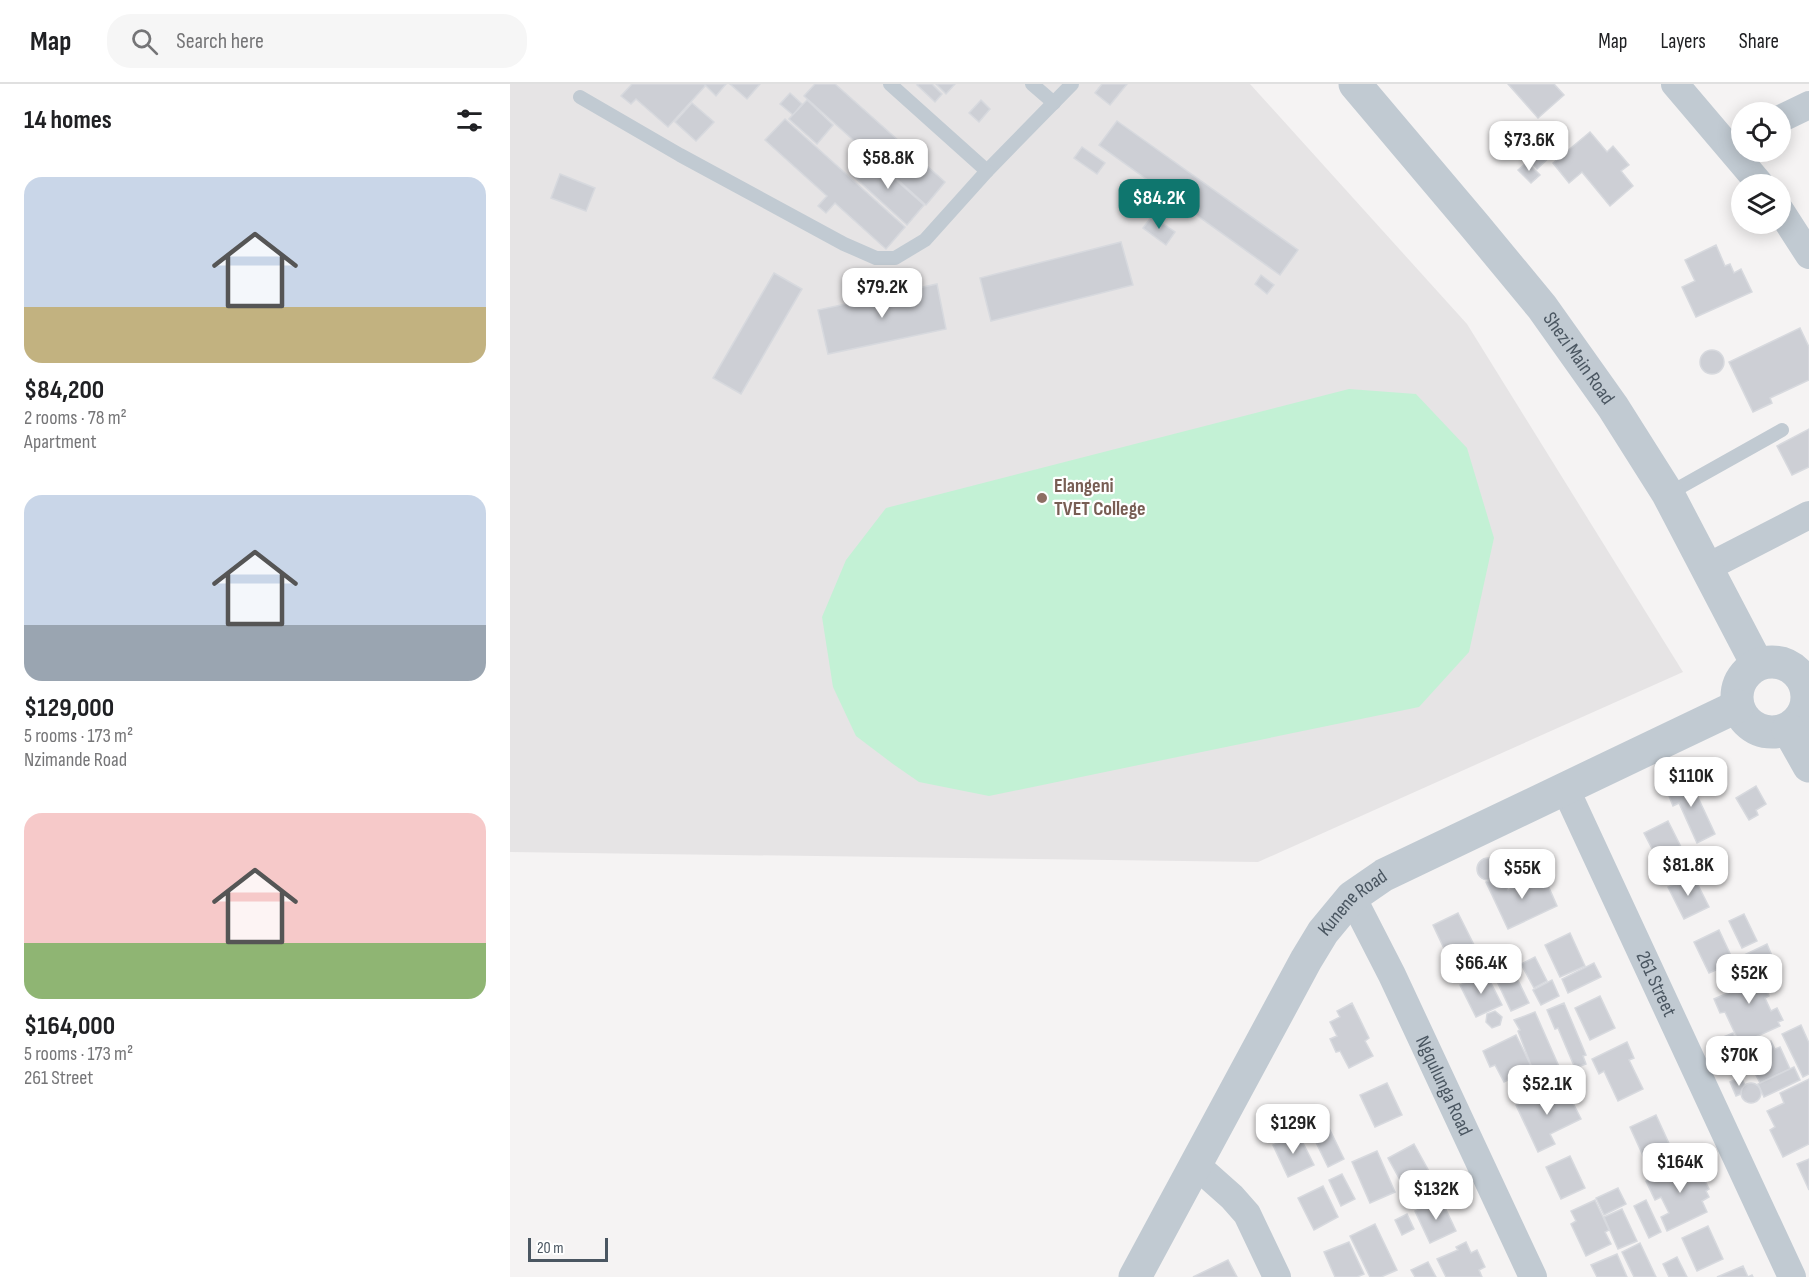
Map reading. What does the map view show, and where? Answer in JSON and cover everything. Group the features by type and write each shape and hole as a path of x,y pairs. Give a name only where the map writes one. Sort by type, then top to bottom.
{"street":[{"name":"Shezi Main Road","path":"1355,84 1542,307 1613,408 1668,494 1757,664"},
{"path":"1675,84 1731,138"},
{"path":"1791,114 1809,105"},
{"path":"1791,227 1809,255"},
{"path":"1706,568 1809,514"},
{"path":"1769,661 1781,662 1793,667 1802,676 1807,687 1808,700 1805,712 1798,722 1776,733 1752,726 1743,717 1738,706 1737,694 1740,682 1747,671 1757,664 1769,661"},
{"name":"Kunene Road","path":"1135,1277 1306,960 1323,932 1352,897 1384,875 1738,706"},
{"path":"1788,729 1809,766"},
{"name":"261 Street","path":"1565,788 1792,1277"},
{"name":"Ngqulunga Road","path":"1352,897 1392,975 1533,1277"},
{"path":"1196,1165 1232,1197 1247,1214 1278,1277"}],"lane":[{"path":"890,84 987,171"},
{"path":"1032,84 1053,103"},
{"path":"580,97 680,155 844,244 876,258 895,258 925,240 987,171 1072,84"},
{"path":"1668,494 1782,430"}],"shaded area":[{"name":"Elangeni TVET College","path":"510,84 1250,84 1467,324 1683,672 1258,862 510,852"}],"green space":[{"path":"1349,389 1416,394 1467,448 1494,538 1469,652 1419,707 989,796 919,782 856,736 833,687 822,617 846,560 886,508"}],"building":[{"path":"632,84 706,85 668,127 636,99 631,104 621,96"},
{"path":"704,84 726,84 716,96"},
{"path":"730,84 760,84 747,99"},
{"path":"815,84 835,84 945,182 926,205 804,96"},
{"path":"932,84 942,94 935,102 917,85"},
{"path":"936,84 955,84 946,94"},
{"path":"1102,84 1127,84 1110,105 1095,93"},
{"path":"1508,84 1554,84 1564,95 1538,118"},
{"path":"790,93 802,104 793,115 780,104"},
{"path":"807,100 833,125 817,144 789,119"},
{"path":"981,100 990,109 979,122 969,113"},
{"path":"692,103 714,122 696,141 675,122"},
{"path":"785,119 905,227 886,249 835,203 826,213 818,206 827,196 765,140"},
{"path":"1117,121 1298,250 1280,275 1099,145"},
{"path":"1590,132 1607,152 1613,146 1629,165 1621,171 1633,186 1610,206 1582,172 1569,183 1553,163"},
{"path":"1543,145 1552,155 1537,169 1528,159"},
{"path":"1082,147 1105,163 1097,174 1074,158"},
{"path":"869,156 924,205 907,225 851,174"},
{"path":"1527,162 1540,175 1531,183 1518,170"},
{"path":"560,174 595,188 586,211 551,198"},
{"path":"1152,216 1175,232 1166,245 1143,228"},
{"path":"1121,242 1133,285 991,321 980,278"},
{"path":"1716,245 1725,266 1730,264 1734,273 1741,269 1752,292 1696,317 1682,287 1695,281 1685,260"},
{"path":"774,273 802,289 741,394 713,378"},
{"path":"1261,275 1274,285 1267,294 1255,284"},
{"path":"937,284 946,329 828,354 818,310"},
{"path":"1800,328 1809,347 1809,380 1770,398 1772,403 1753,412 1729,362"},
{"path":"1712,350 1720,354 1724,362 1720,370 1712,374 1704,370 1700,362 1704,354"},
{"path":"1809,429 1809,467 1792,475 1777,446"},
{"path":"1688,776 1715,834 1697,843 1679,803 1673,806 1665,786"},
{"path":"1756,786 1766,804 1756,810 1758,815 1749,820 1736,798"},
{"path":"1668,821 1684,853 1660,864 1644,833"},
{"path":"1488,858 1496,861 1499,869 1496,877 1488,880 1480,877 1477,869 1480,861"},
{"path":"1543,874 1557,906 1508,929 1486,882 1501,875 1508,890"},
{"path":"1693,875 1709,907 1684,919 1668,887"},
{"path":"1458,913 1474,945 1448,957 1433,925"},
{"path":"1744,914 1757,941 1742,948 1729,921"},
{"path":"1719,930 1734,962 1709,973 1694,942"},
{"path":"1570,933 1585,966 1560,977 1545,945"},
{"path":"1767,944 1773,958 1750,968 1744,955"},
{"path":"1535,957 1547,981 1534,988 1521,964"},
{"path":"1594,963 1601,977 1568,993 1562,979"},
{"path":"1766,963 1771,976 1762,980 1769,996 1765,998 1771,1011 1777,1008 1783,1020 1778,1022 1780,1026 1740,1044 1725,1012 1720,1013 1714,999 1728,993 1723,983"},
{"path":"1512,968 1529,1003 1511,1011 1495,977"},
{"path":"1486,973 1502,1005 1476,1017 1460,985"},
{"path":"1552,980 1559,996 1541,1005 1533,990"},
{"path":"1600,996 1615,1028 1590,1040 1575,1008"},
{"path":"1352,1003 1369,1038 1365,1041 1373,1056 1349,1068 1340,1051 1336,1052 1330,1039 1337,1036 1330,1022 1340,1017 1337,1011"},
{"path":"1564,1003 1586,1055 1583,1056 1586,1064 1575,1068 1558,1028 1555,1029 1547,1010"},
{"path":"1495,1011 1502,1017 1500,1025 1492,1028 1486,1022 1487,1014"},
{"path":"1535,1012 1561,1071 1537,1081 1518,1031 1520,1030 1514,1020"},
{"path":"1801,1025 1809,1043 1809,1074 1803,1077 1782,1034"},
{"path":"1733,1033 1739,1045 1720,1054 1714,1041"},
{"path":"1516,1035 1532,1068 1504,1082 1495,1065 1490,1067 1483,1051"},
{"path":"1771,1041 1775,1049 1780,1047 1790,1069 1760,1083 1745,1053"},
{"path":"1627,1042 1634,1058 1629,1060 1643,1089 1618,1101 1604,1071 1599,1074 1592,1059"},
{"path":"1794,1067 1800,1080 1764,1097 1758,1084"},
{"path":"1741,1077 1748,1091 1736,1096 1730,1082"},
{"path":"1809,1079 1809,1144 1783,1157 1770,1130 1775,1127 1767,1111 1784,1103 1780,1093"},
{"path":"1387,1083 1402,1115 1375,1127 1360,1095"},
{"path":"1751,1083 1758,1086 1761,1093 1758,1100 1751,1103 1744,1100 1741,1093 1744,1086"},
{"path":"1559,1085 1568,1103 1572,1101 1581,1119 1550,1134 1555,1144 1538,1152 1516,1105"},
{"path":"1656,1115 1671,1148 1645,1160 1630,1127"},
{"path":"1328,1126 1344,1159 1328,1167 1312,1134"},
{"path":"1298,1133 1314,1165 1288,1177 1273,1145"},
{"path":"1414,1144 1431,1175 1405,1189 1388,1158"},
{"path":"1377,1151 1395,1192 1370,1203 1352,1162"},
{"path":"1570,1156 1585,1188 1561,1199 1546,1167"},
{"path":"1691,1159 1697,1172 1700,1170 1709,1189 1706,1191 1709,1197 1702,1201 1707,1212 1667,1231 1661,1217 1669,1213 1661,1197 1655,1200 1646,1181"},
{"path":"1809,1159 1809,1190 1797,1164"},
{"path":"1342,1174 1355,1199 1341,1206 1329,1180"},
{"path":"1323,1186 1338,1217 1314,1230 1298,1198"},
{"path":"1618,1188 1626,1204 1604,1215 1596,1198"},
{"path":"1441,1199 1456,1231 1430,1243 1415,1211"},
{"path":"1595,1200 1609,1230 1605,1232 1611,1244 1586,1256 1571,1224 1576,1221 1571,1211"},
{"path":"1646,1200 1661,1232 1649,1238 1634,1206"},
{"path":"1622,1209 1637,1241 1618,1249 1604,1217"},
{"path":"1407,1214 1414,1229 1402,1235 1395,1220"},
{"path":"1375,1224 1397,1270 1381,1277 1370,1277 1350,1236"},
{"path":"1708,1226 1723,1259 1697,1271 1682,1238"},
{"path":"1349,1242 1364,1274 1357,1277 1335,1277 1324,1252"},
{"path":"1466,1242 1471,1253 1477,1250 1485,1267 1479,1270 1482,1277 1446,1277 1437,1259 1458,1250 1456,1247"},
{"path":"1640,1243 1656,1277 1634,1277 1622,1252"},
{"path":"1617,1254 1627,1277 1597,1277 1591,1265"},
{"path":"1677,1257 1687,1277 1669,1277 1663,1264"},
{"path":"1228,1260 1237,1277 1193,1277"},
{"path":"1428,1262 1436,1277 1415,1277 1411,1270"},
{"path":"1743,1266 1748,1277 1717,1277"}],"place":[{"name":"Elangeni TVET College","path":"1042,498"}]}
